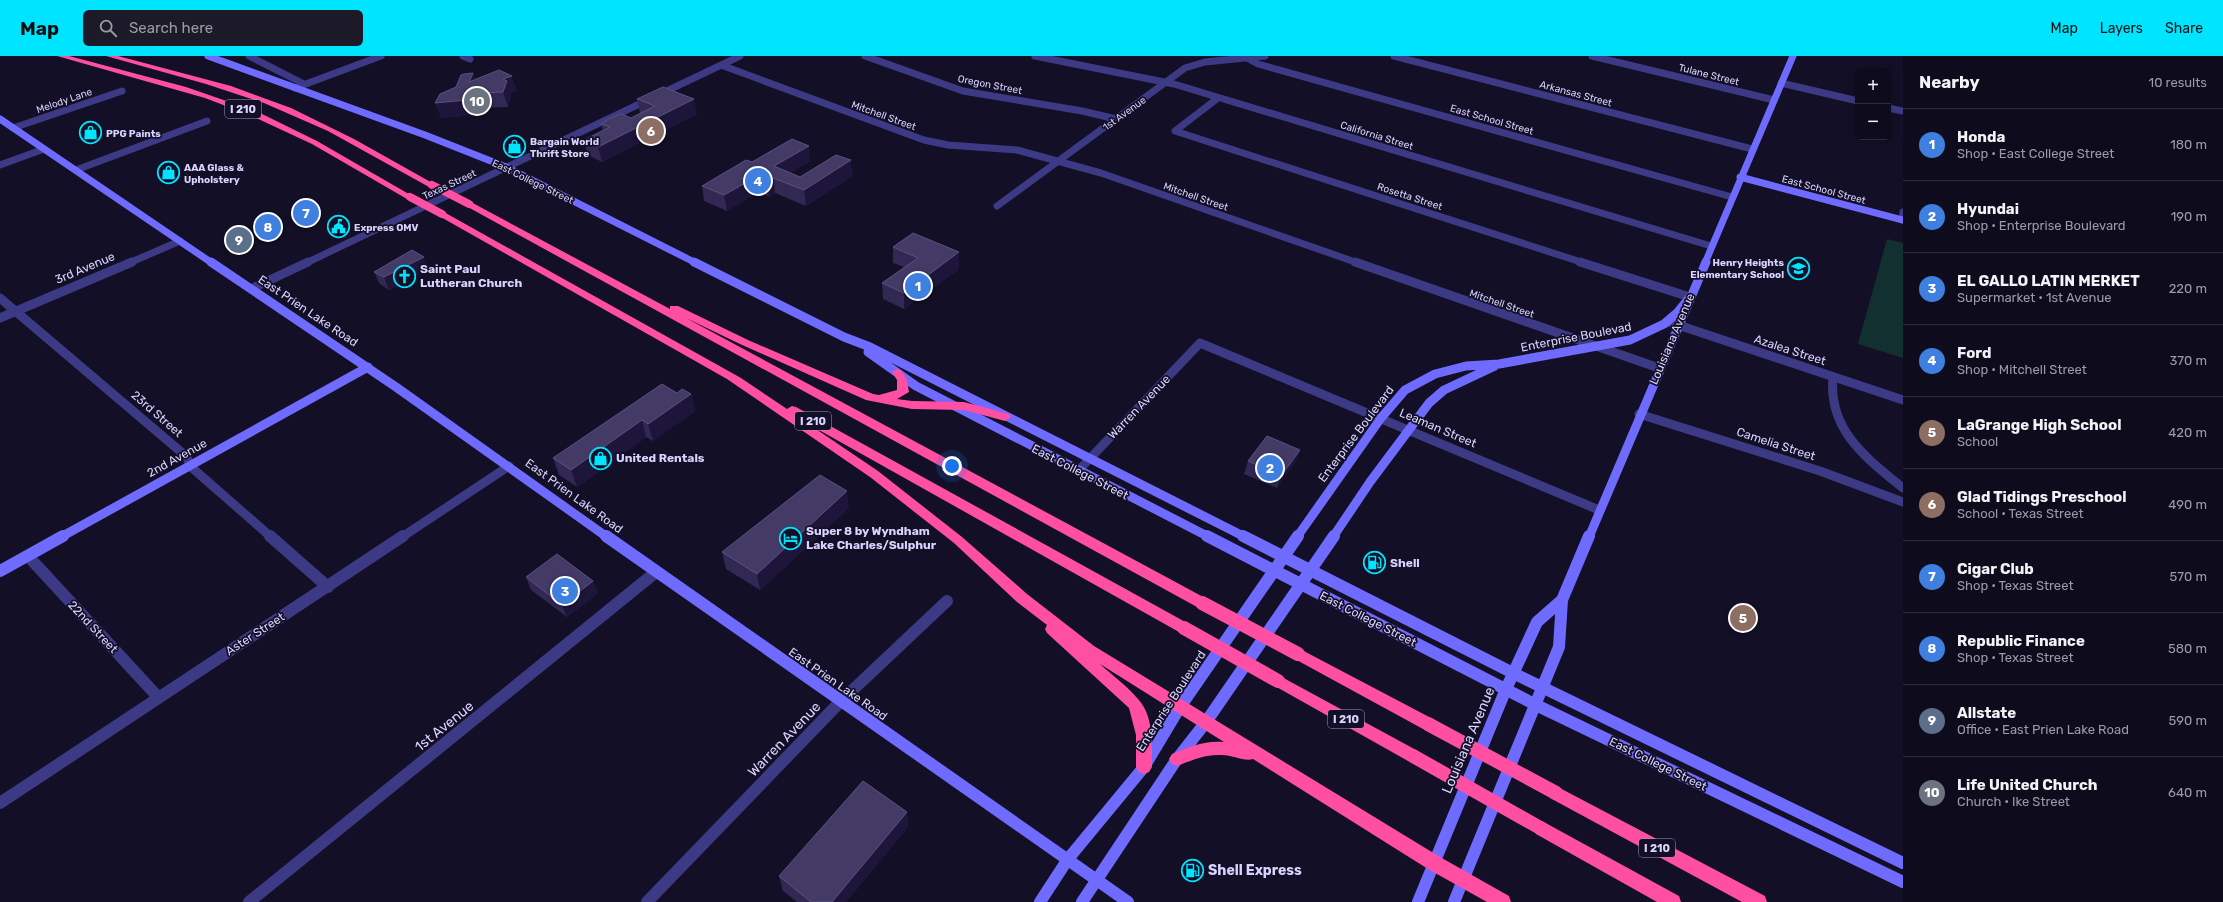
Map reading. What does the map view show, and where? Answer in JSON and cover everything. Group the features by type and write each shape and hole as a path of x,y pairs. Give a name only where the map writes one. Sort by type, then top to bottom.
{"highway":[{"name":"I 210","path":"61,56 181,88 254,113 293,132 1184,628 1672,902"},
{"name":"I 210","path":"110,56 221,86 267,101 326,128 1202,603 1759,902"},
{"path":"584,268 641,291 744,342 870,397 912,405 964,406 1004,417"},
{"path":"870,397 887,397 903,392 902,380 897,372"},
{"path":"730,376 874,474 958,540 1022,598 1056,633 1134,704 1142,717 1144,730 1144,767"},
{"path":"1022,598 1089,650 1434,863 1503,902"},
{"path":"1177,759 1193,751 1224,748 1236,749 1275,764"}],"street":[{"name":"East College Street","path":"208,56 425,135 506,168 844,337 870,347 1004,417 1090,458 1513,673 1903,863"},
{"path":"249,56 304,84"},
{"path":"295,88 381,56"},
{"path":"463,56 470,59"},
{"name":"Texas Street","path":"253,288 740,56"},
{"name":"Oregon Street","path":"865,56 958,89 992,96 1071,107 1116,119"},
{"name":"California Street","path":"1035,56 1166,82 1711,246"},
{"name":"1st Avenue","path":"998,206 1187,67 1206,58 1248,59 1265,56"},
{"name":"Arkansas Street","path":"1394,56 1752,149"},
{"name":"Tulane Street","path":"1592,56 1774,100"},
{"name":"Louisiana Avenue","path":"1454,902 1544,688 1559,647 1562,600 1639,414 1774,100 1791,56"},
{"name":"East School Street","path":"1248,59 1258,64 1732,197"},
{"name":"Mitchell Street","path":"721,65 924,140 948,145 1012,149 1112,177 1659,368"},
{"path":"1781,83 1855,100"},
{"name":"Melody Lane","path":"13,128 122,91"},
{"name":"Rosetta Street","path":"1218,98 1175,131 1690,297"},
{"path":"1891,109 1903,111"},
{"name":"East Prien Lake Road","path":"0,119 180,241 253,288 368,367 656,572 1128,902"},
{"path":"76,170 207,122"},
{"path":"0,165 44,149"},
{"name":"East School Street","path":"1740,177 1902,217"},
{"name":"3rd Avenue","path":"0,318 180,241"},
{"name":"Enterprise Boulevad","path":"1499,364 1646,335 1669,322 1679,314 1690,297"},
{"name":"23rd Street","path":"0,298 187,457 190,466 328,587"},
{"name":"Azalea Street","path":"1669,322 1903,400"},
{"name":"East College Street","path":"844,337 950,405 1274,572 1536,705 1903,882"},
{"name":"Leaman Street","path":"1200,343 1599,510"},
{"name":"Warren Avenue","path":"1078,470 1200,343"},
{"path":"1082,902 1177,759 1206,722 1302,585 1344,519 1429,402 1444,390 1499,364"},
{"name":"Enterprise Boulevard","path":"1040,902 1068,859 1144,767 1180,707 1381,418 1405,390 1434,374 1466,366 1499,364"},
{"name":"2nd Avenue","path":"0,571 368,367"},
{"path":"1833,377 1830,386 1831,399 1842,426 1859,449 1876,467 1903,488"},
{"name":"Camelia Street","path":"1639,414 1820,471 1903,502"},
{"name":"Aster Street","path":"0,803 509,466"},
{"name":"22nd Street","path":"28,556 158,697"},
{"name":"1st Avenue","path":"249,902 656,572"},
{"name":"Louisiana Avenue","path":"1418,902 1513,673 1537,622 1562,600"},
{"name":"Warren Avenue","path":"647,902 841,701 947,601"}],"green space":[{"path":"1887,239 1903,243 1903,358 1858,344"}],"building":[{"path":"499,70 512,76 503,79 507,81 503,92 480,93 478,99 435,103 440,94 456,87 461,75 473,73 469,82"},
{"path":"663,87 694,99 598,147 584,140 610,127 601,124 610,118 621,114 631,118 655,106 637,99"},
{"path":"792,139 809,146 774,166 800,177 836,155 851,160 804,190 773,178 767,181 756,177 724,195 702,186 746,160 752,162"},
{"path":"913,233 959,252 904,293 882,283 918,258 893,247"},
{"path":"412,250 424,257 384,277 374,272"},
{"path":"662,384 677,393 682,389 691,394 648,424 642,420 571,470 553,458"},
{"path":"1267,436 1300,450 1281,476 1248,461"},
{"path":"820,475 847,491 757,574 722,552"},
{"path":"557,554 593,581 562,605 526,577"},
{"path":"863,781 907,812 832,902 811,902 779,876"}],"place":[{"name":"Life United Church","path":"477,101"},
{"name":"Glad Tidings Preschool","path":"651,131"},
{"name":"PPG Paints","path":"90,133"},
{"name":"Bargain World Thrift Store","path":"515,147"},
{"name":"AAA Glass & Upholstery","path":"168,173"},
{"name":"Ford","path":"758,181"},
{"name":"Cigar Club","path":"306,213"},
{"name":"Republic Finance","path":"268,227"},
{"name":"Express OMV","path":"338,227"},
{"name":"Allstate","path":"239,240"},
{"name":"Henry Heights Elementary School","path":"1799,268"},
{"name":"Saint Paul Lutheran Church","path":"404,276"},
{"name":"Honda","path":"918,286"},
{"name":"United Rentals","path":"600,458"},
{"name":"Hyundai","path":"1270,468"},
{"name":"Super 8 by Wyndham Lake Charles/Sulphur","path":"791,538"},
{"name":"Shell","path":"1374,563"},
{"name":"EL GALLO LATIN MERKET","path":"565,591"},
{"name":"LaGrange High School","path":"1743,618"},
{"name":"Shell Express","path":"1192,870"}]}
